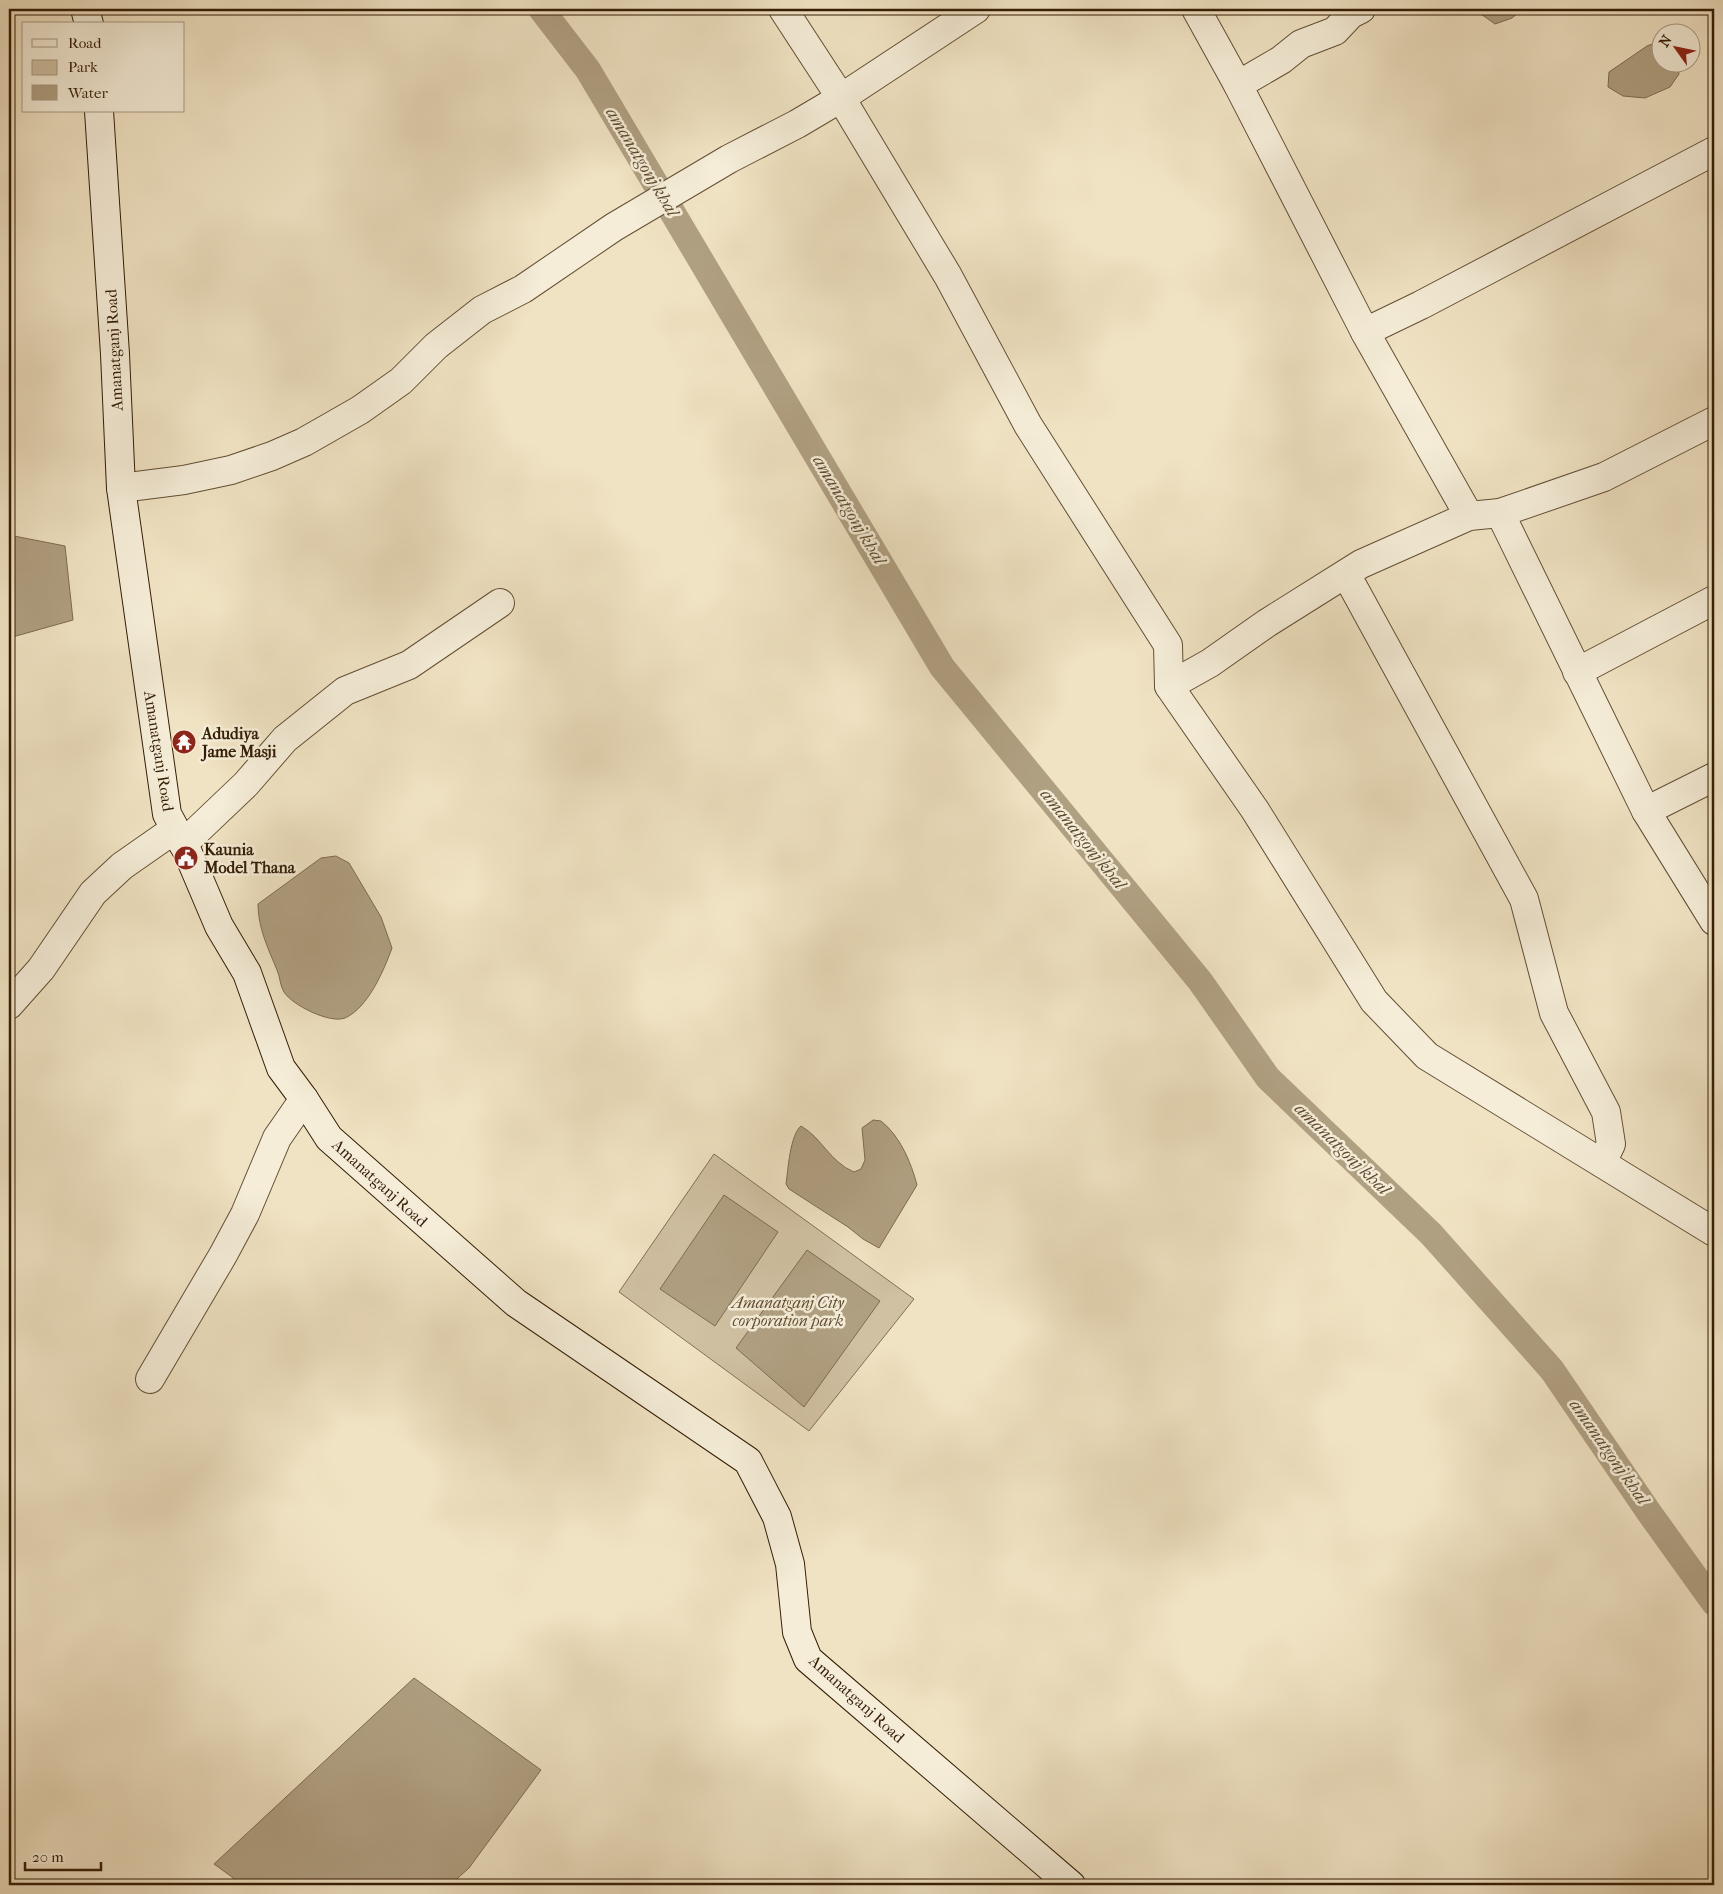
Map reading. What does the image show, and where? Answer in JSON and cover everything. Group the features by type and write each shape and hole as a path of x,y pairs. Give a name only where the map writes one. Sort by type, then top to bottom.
{"street":[{"path":"85,9 88,22"},
{"path":"783,9 841,98 948,276 1028,424 1168,645 1169,686 1255,810 1374,1001 1427,1056 1714,1232"},
{"path":"121,488 184,480 231,470 272,456 304,442 360,410 394,386 436,346 482,310 523,289 614,227 730,159 797,124 841,98 976,9"},
{"path":"1196,9 1238,85 1365,332 1469,516"},
{"path":"1238,85 1281,60 1301,44 1336,31 1351,14 1361,9"},
{"name":"Amanatganj Road","path":"99,112 115,354 121,488 166,814 179,836 219,926 247,973 281,1068 329,1138 516,1303 748,1461 777,1517 790,1564 797,1632 808,1659 1071,1885"},
{"path":"1365,332 1422,305 1714,151"},
{"path":"1169,686 1210,663 1268,623 1361,564 1469,516 1500,513 1604,477 1714,422"},
{"path":"1500,513 1558,627 1577,672 1646,811 1714,921"},
{"path":"1346,574 1524,899 1554,1013 1606,1112 1611,1144 1602,1163"},
{"path":"1577,672 1714,600"},
{"path":"9,1005 41,968 93,893 122,866 179,836 246,784 285,739 345,691 409,665 500,603"},
{"path":"1646,811 1714,777"},
{"path":"150,1379 245,1214 277,1138 304,1099"}],"green space":[{"name":"Amanatganj City corporation park","path":"714,1154 914,1299 809,1431 619,1292"}],"water":[{"path":"1478,9 1523,9 1512,18 1495,24 1481,14"},
{"path":"1650,45 1650,72 1679,72 1670,87 1645,98 1623,96 1608,87 1609,72"},
{"path":"9,535 65,546 73,620 9,638"},
{"path":"336,856 349,863 381,917 392,948 385,967 368,997 353,1013 345,1018 338,1019 321,1016 303,1008 284,992 267,946 258,913 258,904 321,858"},
{"path":"873,1120 881,1121 894,1134 912,1167 917,1185 879,1248 789,1189 786,1184 794,1137 801,1126 815,1137 832,1156 854,1172 861,1169 865,1160 862,1128"},
{"path":"724,1195 778,1232 715,1326 660,1289"},
{"path":"807,1250 880,1301 804,1407 736,1348"},
{"path":"414,1678 541,1770 469,1868 450,1885 243,1885 214,1864"}],"waterway":[{"name":"amanatgonj khal","path":"541,9 588,70 942,667 1200,981 1268,1078 1431,1234 1552,1370 1648,1511 1714,1603"}],"place":[{"name":"Adudiya Jame Masji","path":"184,742"},
{"name":"Kaunia Model Thana","path":"186,858"}]}
